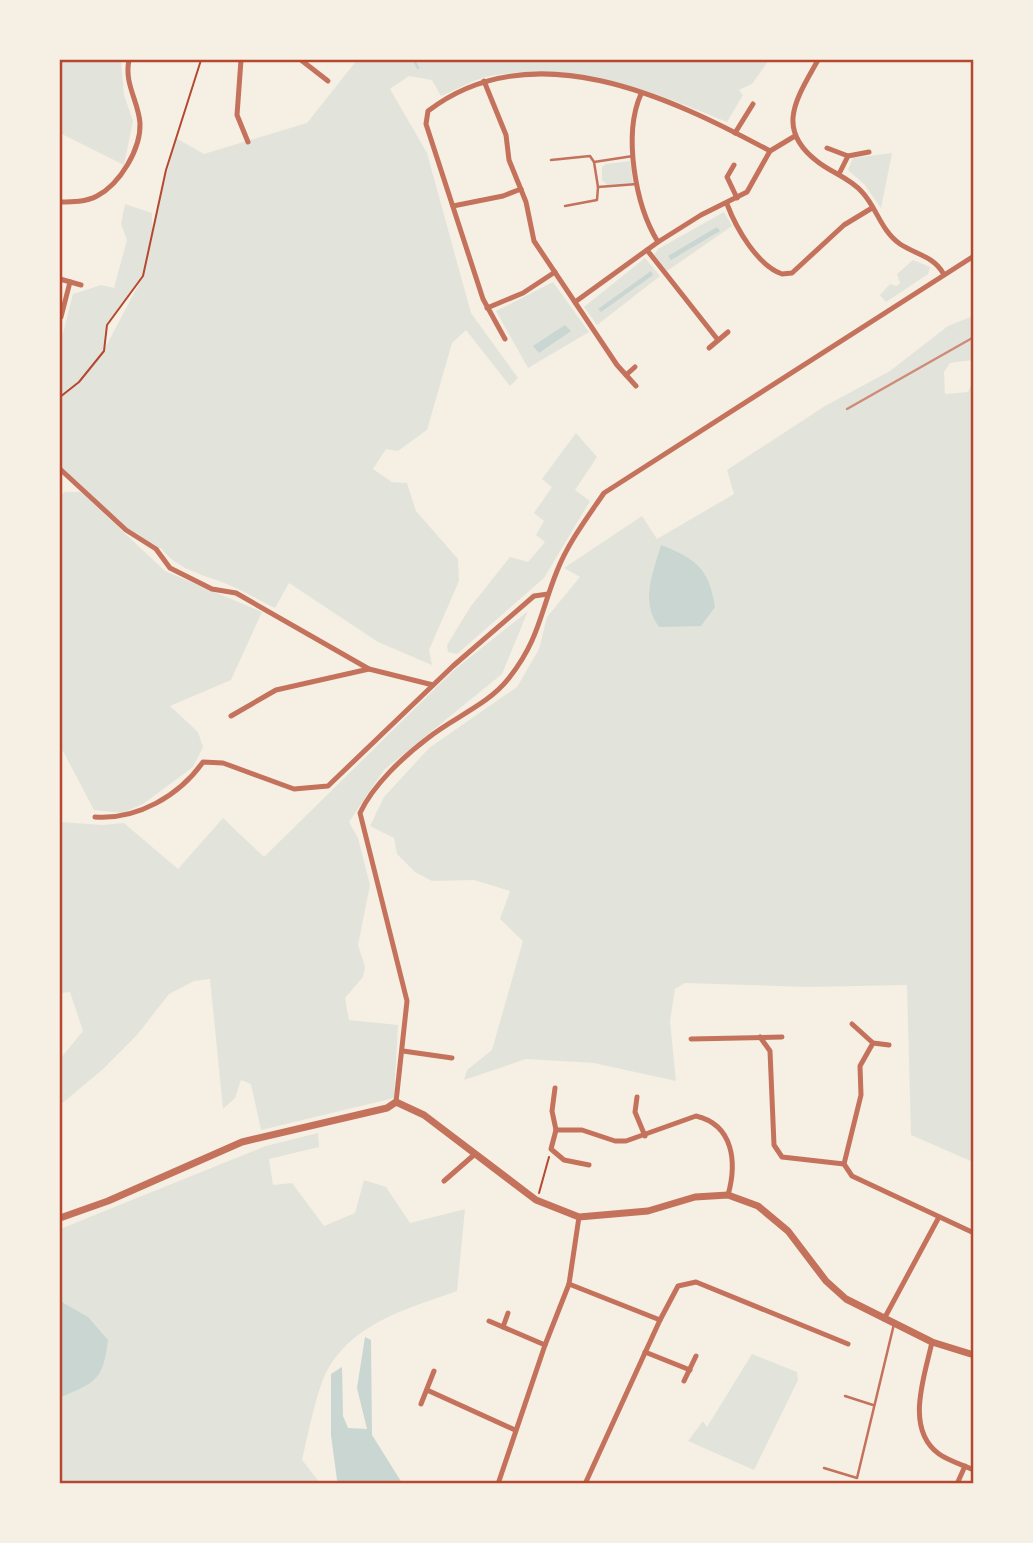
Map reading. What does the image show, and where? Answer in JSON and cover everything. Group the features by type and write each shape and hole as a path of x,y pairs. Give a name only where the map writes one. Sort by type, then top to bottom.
{"street":[{"path":"60,202 80,202 98,196 114,183 126,166 139,138 138,110 128,86 129,60"},
{"path":"241,60 237,115 248,142"},
{"path":"301,60 328,80"},
{"path":"818,60 792,109 795,136 817,161 863,193 888,234 901,245 930,258 943,273"},
{"path":"505,339 487,308 426,116 436,106 497,77 559,73 685,107 770,151"},
{"path":"484,81 506,135 509,160 534,241 636,386"},
{"path":"641,94 631,126 644,215 658,242"},
{"path":"735,133 753,104"},
{"path":"575,302 658,242 701,215 747,192 770,151 795,136"},
{"path":"827,148 848,156 869,152"},
{"path":"839,174 848,156"},
{"path":"734,165 727,177 737,198"},
{"path":"453,206 503,196 520,189"},
{"path":"727,204 732,218 762,260 772,271 782,274 792,273 844,225 872,208"},
{"path":"647,250 718,340"},
{"path":"60,1218 108,1201 235,1144 387,1108 396,1102 407,1001 359,813 368,797 427,739 485,701 507,681 531,648 548,594 573,539 604,494 943,273 974,256"},
{"path":"487,308 523,293 555,272"},
{"path":"60,279 81,285"},
{"path":"61,317 70,282"},
{"path":"709,348 729,332"},
{"path":"626,374 635,367"},
{"path":"60,469 126,530 156,549 170,568 212,589 236,593 369,669 433,685"},
{"path":"95,817 119,818 141,812 193,776 203,762 223,763 294,789 328,786 433,685 534,596 548,594"},
{"path":"231,716 276,691 369,669"},
{"path":"852,1024 873,1042 889,1045"},
{"path":"760,1037 770,1051 774,1145 782,1157 844,1164"},
{"path":"691,1040 782,1037"},
{"path":"873,1042 860,1066 861,1095 844,1164 852,1176 974,1233"},
{"path":"403,1051 452,1058"},
{"path":"555,1088 552,1111 556,1130 551,1149 564,1160 589,1166"},
{"path":"637,1097 635,1112 645,1136"},
{"path":"396,1102 424,1115 536,1200 579,1217 648,1211 695,1197 727,1195 758,1206 788,1231 826,1281 846,1299 932,1342 974,1355"},
{"path":"556,1130 582,1130 615,1141 645,1136 696,1116 714,1123 721,1130 734,1160 727,1195"},
{"path":"444,1181 475,1154"},
{"path":"498,1483 545,1345 569,1284 579,1217"},
{"path":"883,1319 939,1217"},
{"path":"585,1483 678,1286 696,1282 848,1345"},
{"path":"569,1284 660,1320"},
{"path":"503,1327 508,1313"},
{"path":"489,1321 545,1345"},
{"path":"932,1342 919,1408 923,1433 938,1453 974,1470"},
{"path":"645,1352 690,1370"},
{"path":"684,1381 696,1356"},
{"path":"421,1404 434,1371"},
{"path":"427,1390 515,1430"},
{"path":"957,1483 965,1466"}],"lane":[{"path":"594,162 635,155"},
{"path":"551,160 590,156 594,162 597,200 565,205"},
{"path":"598,187 638,184"},
{"path":"824,1468 857,1478 894,1324"},
{"path":"845,1396 873,1405"}],"path":[{"path":"60,397 79,382 104,351 107,325 143,276 166,170 201,60"},
{"path":"536,1200 551,1149"}],"shaded area":[{"path":"60,60 121,60 124,95 133,121 124,165 60,133"},
{"path":"357,60 769,60 752,84 739,90 743,95 727,122 639,89 579,75 517,72 486,77 441,96 432,80 409,76 390,89 427,153 471,313 518,378 510,386 466,330 452,343 427,430 398,451 386,449 373,469 392,482 407,483 416,511 458,559 459,581 429,650 432,665 378,642 289,583 275,608 237,588 182,566 161,548 156,549 126,530 60,469 60,337 73,294 101,285 114,288 127,240 121,224 125,204 152,213 152,230 176,138 204,154 307,123","holes":["140,281 105,348 107,325"]},
{"path":"892,153 881,208 864,184 848,170 853,158"},
{"path":"630,161 633,183 607,185 602,180 602,167 606,164"},
{"path":"724,212 732,226 667,271 654,255 658,249"},
{"path":"717,227 720,231 671,260 668,256"},
{"path":"645,258 660,276 597,325 584,307"},
{"path":"913,260 930,267 928,274 886,302 880,295 890,284 897,286 900,283 897,274"},
{"path":"651,271 653,275 601,312 598,309"},
{"path":"553,282 589,332 528,368 496,311"},
{"path":"973,316 973,360 950,363 944,372 945,394 968,392 974,378 973,1162 911,1135 907,985 807,987 685,983 675,989 670,1021 676,1081 594,1063 526,1059 464,1080 467,1070 492,1050 523,941 500,919 510,891 474,880 432,881 415,872 397,854 394,838 370,826 384,797 429,748 517,687 539,649 547,617 580,577 564,568 642,516 657,539 734,494 727,470 825,406 890,371 948,326","holes":["712,584 671,626 659,626"]},
{"path":"565,325 571,331 539,353 533,346"},
{"path":"576,433 597,457 575,490 590,501 544,578 457,654 448,652 447,645 471,606 510,557 528,562 545,542 536,535 544,521 534,513 552,487 542,479"},
{"path":"65,492 81,492 165,571 262,612 231,680 170,706 198,732 203,747 193,767 143,804 122,813 94,810 63,751 60,752 60,496"},
{"path":"661,545 692,560 705,574 715,607 701,626 659,627 653,617 650,587"},
{"path":"528,611 502,674 384,770 349,822 358,838 370,885 358,945 365,967 363,977 345,998 349,1020 398,1025 394,1098 261,1130 251,1084 241,1080 235,1098 223,1109 210,979 194,981 169,994 137,1035 102,1070 60,1105 60,1059 83,1031 70,992 60,993 60,822 102,825 124,823 178,869 223,818 264,857 454,670"},
{"path":"318,1133 319,1147 269,1159 273,1185 292,1183 324,1226 355,1213 364,1180 386,1187 410,1223 465,1209 457,1291 403,1310 369,1327 341,1351 329,1367 317,1399 302,1460 320,1483 60,1484 60,1229 266,1146"},
{"path":"60,1301 88,1317 108,1340 104,1363 96,1378 61,1397"},
{"path":"365,1337 371,1340 372,1435 402,1483 338,1483 337,1480 331,1435 331,1374 342,1367 343,1416 348,1428 367,1429 357,1388"},
{"path":"752,1354 797,1372 798,1380 754,1470 688,1441 703,1421 707,1427"}],"waterway":[{"path":"414,60 418,68"}],"railway":[{"path":"847,409 974,337"}]}
